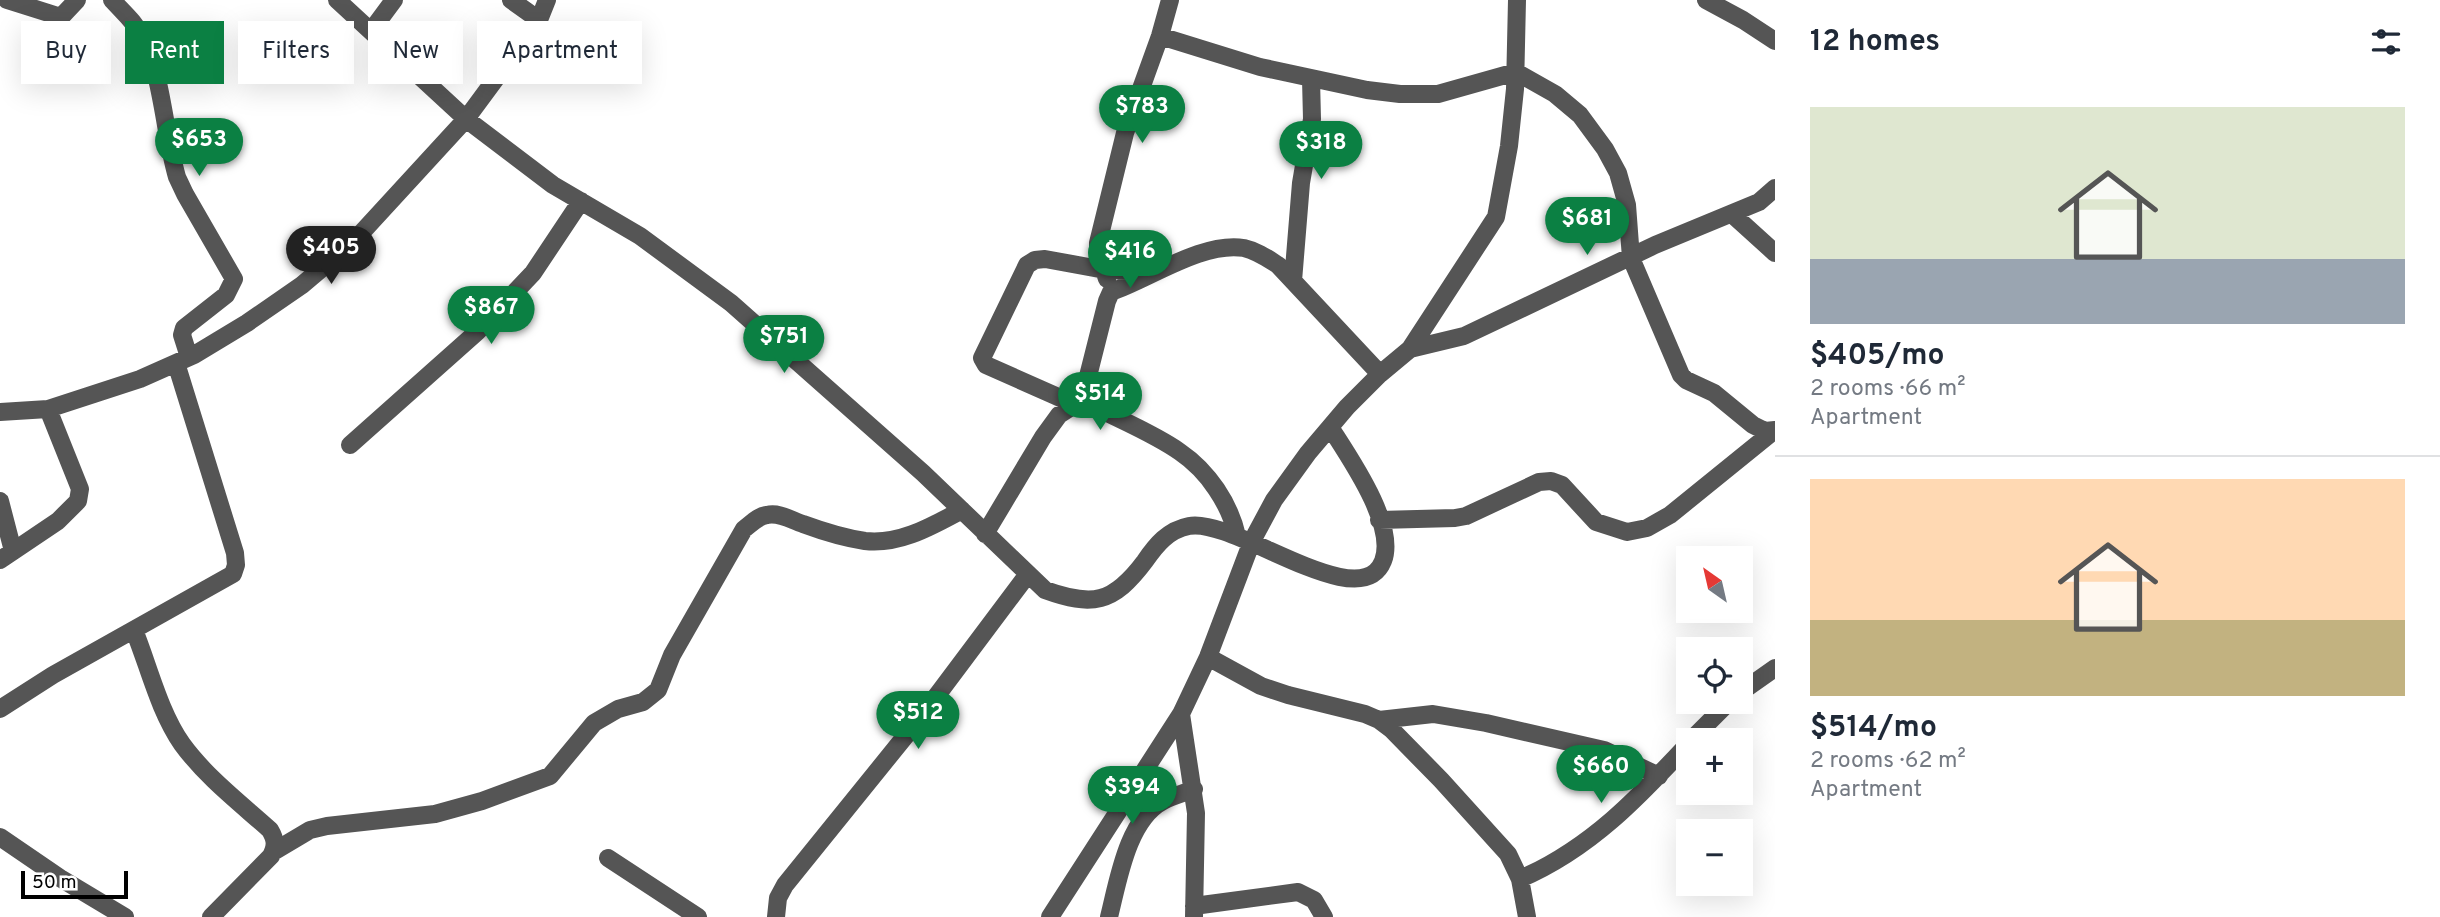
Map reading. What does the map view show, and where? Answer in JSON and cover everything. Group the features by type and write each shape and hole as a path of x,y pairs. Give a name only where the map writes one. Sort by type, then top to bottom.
{"street":[{"path":"7,0 61,17 77,0"},
{"path":"0,709 53,675 233,574 236,565 183,360 182,335 184,328 226,295 234,279 177,177 152,60 143,36 132,20 112,0"},
{"path":"337,0 368,28"},
{"path":"378,21 394,0"},
{"path":"511,0 539,20"},
{"path":"0,412 48,409 140,379 183,360 247,323 302,285 353,242 466,119 539,20 547,0"},
{"path":"985,534 1043,437 1059,415 1078,402 1111,292 1098,252 1098,243 1125,133 1170,0"},
{"path":"1050,917 1181,714 1208,657 1245,539 1330,427 1380,374 1410,349 1496,217 1509,146 1516,72 1517,0"},
{"path":"1706,0 1775,41"},
{"path":"1160,36 1260,67 1367,90 1438,94 1516,72 1555,94 1580,115 1605,149 1624,188 1631,258 1681,375 1714,393 1753,425 1765,431 1775,430"},
{"path":"1293,281 1301,183 1312,119 1311,79"},
{"path":"428,84 466,119 553,185 640,236 730,303 903,454 1045,590 1069,599 1099,601 1118,589 1169,534 1188,526 1203,525 1245,539 1325,574 1346,580 1369,576 1381,565 1386,552 1379,520 1367,485 1330,427"},
{"path":"1410,349 1464,336 1759,202 1775,188"},
{"path":"350,446 486,323 533,273 581,201"},
{"path":"1732,214 1775,253"},
{"path":"1111,292 1206,252 1225,248 1259,252 1278,265 1380,374"},
{"path":"1157,272 1105,270 1045,259 1035,260 1027,265 982,358 986,365 1078,402 1180,452 1197,467 1222,498 1245,539"},
{"path":"0,501 7,555 58,521 78,501 80,489 48,409"},
{"path":"1379,520 1466,516 1539,481 1550,481 1562,485 1596,522 1628,532 1647,528 1670,515 1775,430"},
{"path":"211,917 273,852 300,835 327,825 435,814 482,801 550,776 594,723 618,709 643,702 658,690 672,655 744,529 762,516 780,515 804,525 865,541 890,540 926,529 961,510"},
{"path":"776,917 778,898 785,886 920,718 1028,574"},
{"path":"134,630 166,714 181,742 202,768 270,830 275,837 276,846 273,852"},
{"path":"1208,657 1261,686 1380,720 1441,780 1508,854 1520,878 1527,917"},
{"path":"1753,684 1775,668"},
{"path":"1181,714 1194,789 1194,911 1298,892 1314,900 1324,917"},
{"path":"1380,720 1433,714 1486,723 1604,750 1659,776"},
{"path":"1703,728 1717,714"},
{"path":"1520,878 1556,861 1597,834 1629,807 1676,757"},
{"path":"1109,917 1128,845 1146,816 1162,802 1194,789"},
{"path":"0,837 60,878 125,917"},
{"path":"608,858 698,917"}]}
